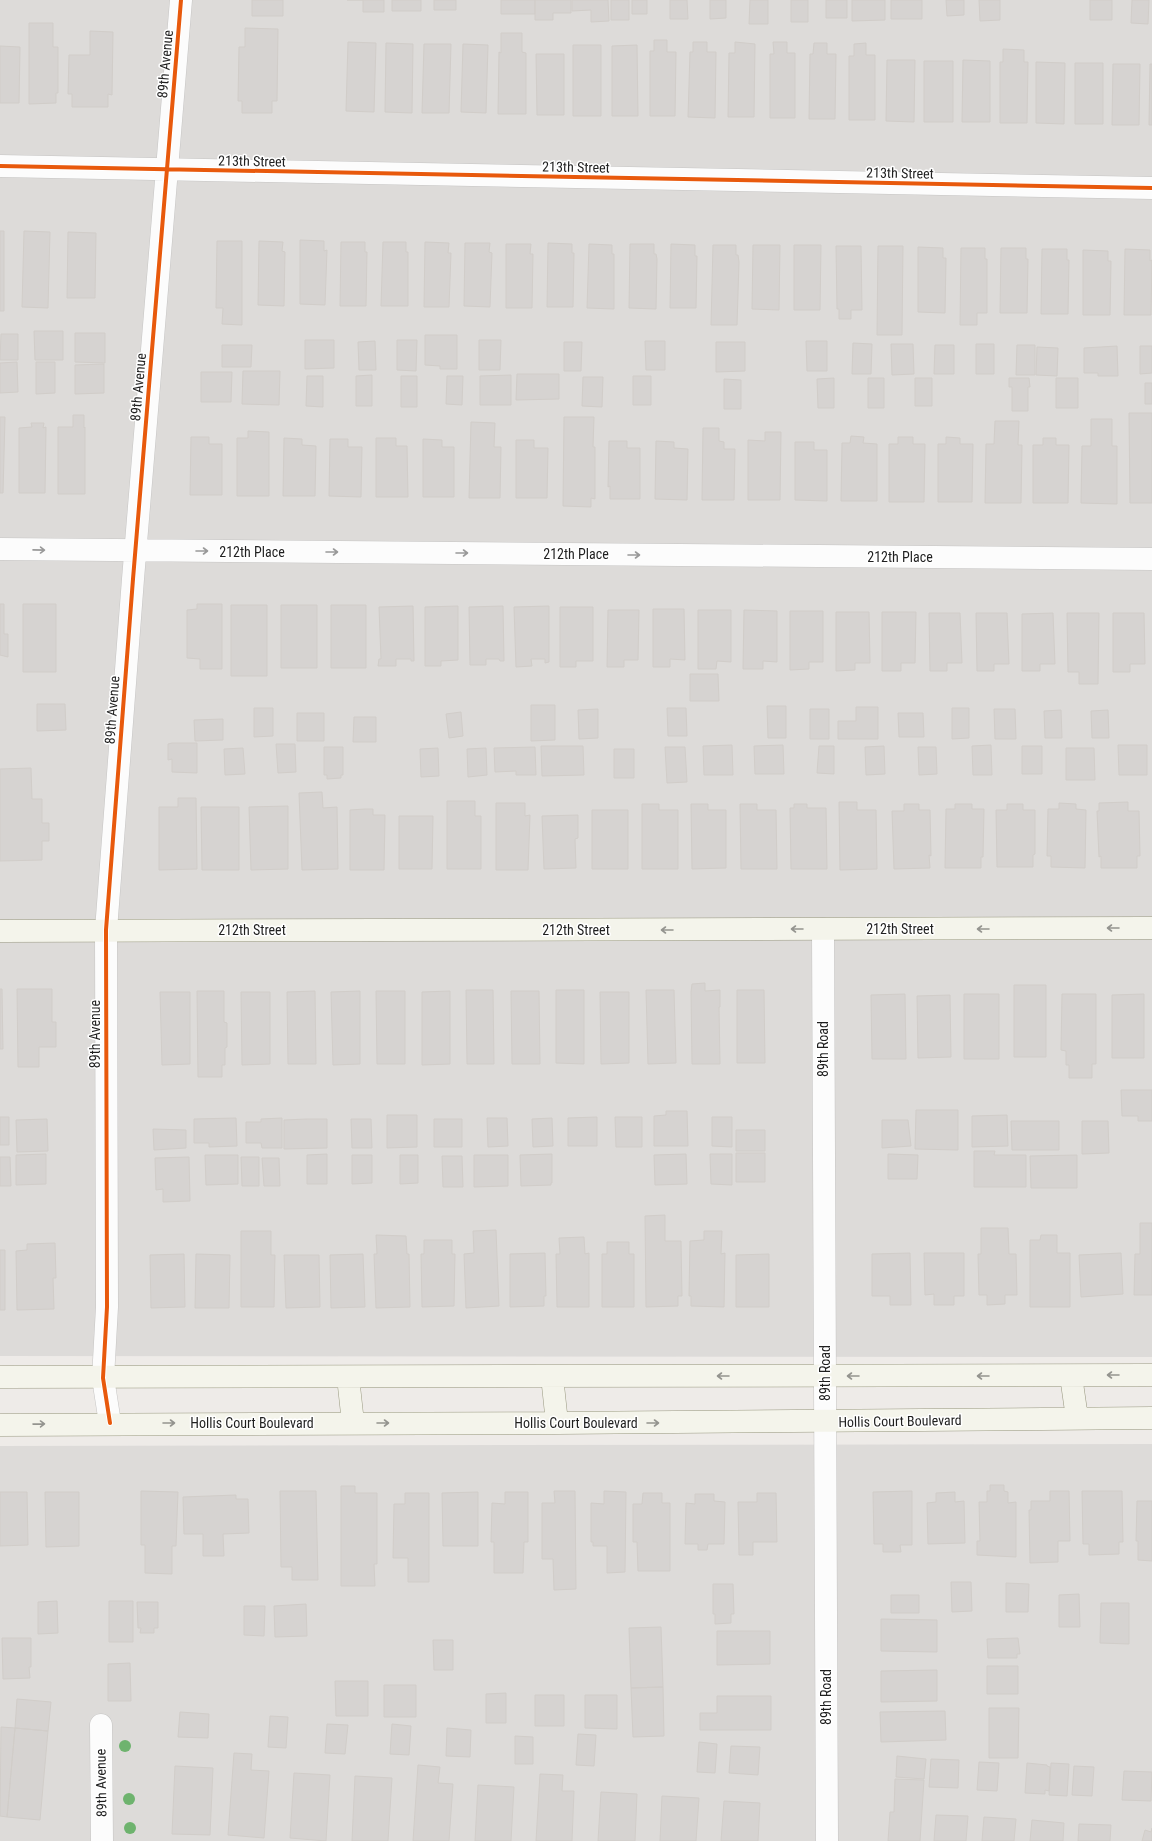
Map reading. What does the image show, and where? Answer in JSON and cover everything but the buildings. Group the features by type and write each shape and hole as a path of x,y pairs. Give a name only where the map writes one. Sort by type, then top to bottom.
{"main road":[{"name":"212th Street","path":"0,931 1152,928"},
{"path":"0,1377 1152,1375"},
{"path":"552,1376 557,1423"},
{"path":"1071,1376 1077,1418"},
{"path":"348,1377 353,1423"},
{"name":"Hollis Court Boulevard","path":"0,1425 110,1423 825,1422 1152,1418"}],"street":[{"name":"89th Avenue","path":"110,1423 103,1378 107,1307 106,930 181,0"},
{"name":"213th Street","path":"0,166 1152,188"},
{"name":"212th Place","path":"0,550 1152,558"},
{"name":"89th Road","path":"823,929 827,1841"},
{"name":"89th Avenue","path":"101,1725 102,1841"}],"shaded area":[{"path":"0,0 1152,0 1152,1357 0,1356"},
{"path":"1152,1444 1152,1841 0,1841 0,1446"}],"cycle path":[{"path":"110,1423 103,1378 107,1307 106,930 133,579 181,0"},
{"path":"0,166 1152,188"}]}
